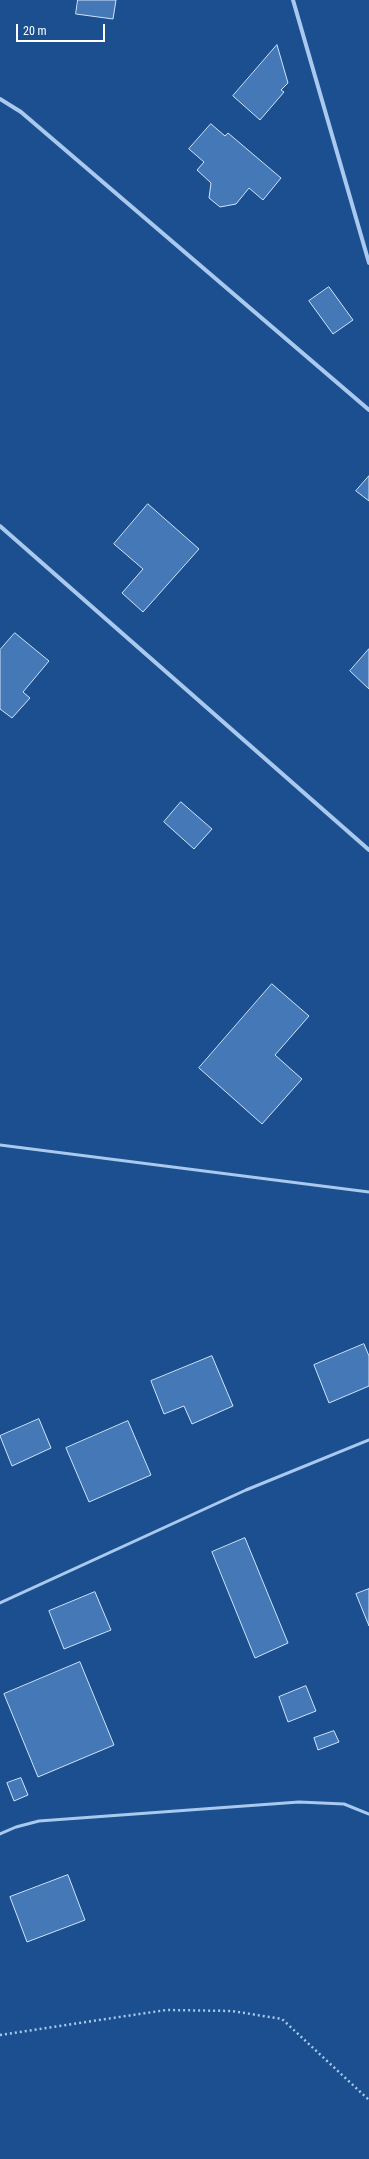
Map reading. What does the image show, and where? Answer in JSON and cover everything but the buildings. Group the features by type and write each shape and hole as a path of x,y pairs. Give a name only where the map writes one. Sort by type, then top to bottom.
{"street":[{"path":"293,0 369,263"},
{"path":"0,100 21,112 369,410"},
{"path":"0,526 369,850"}],"lane":[{"path":"0,1145 369,1192"},
{"path":"0,1603 246,1490 369,1440"},
{"path":"0,1834 16,1827 40,1821 299,1802 344,1804 369,1814"}],"path":[{"path":"0,2035 166,2010 232,2011 282,2019 369,2100"}]}
